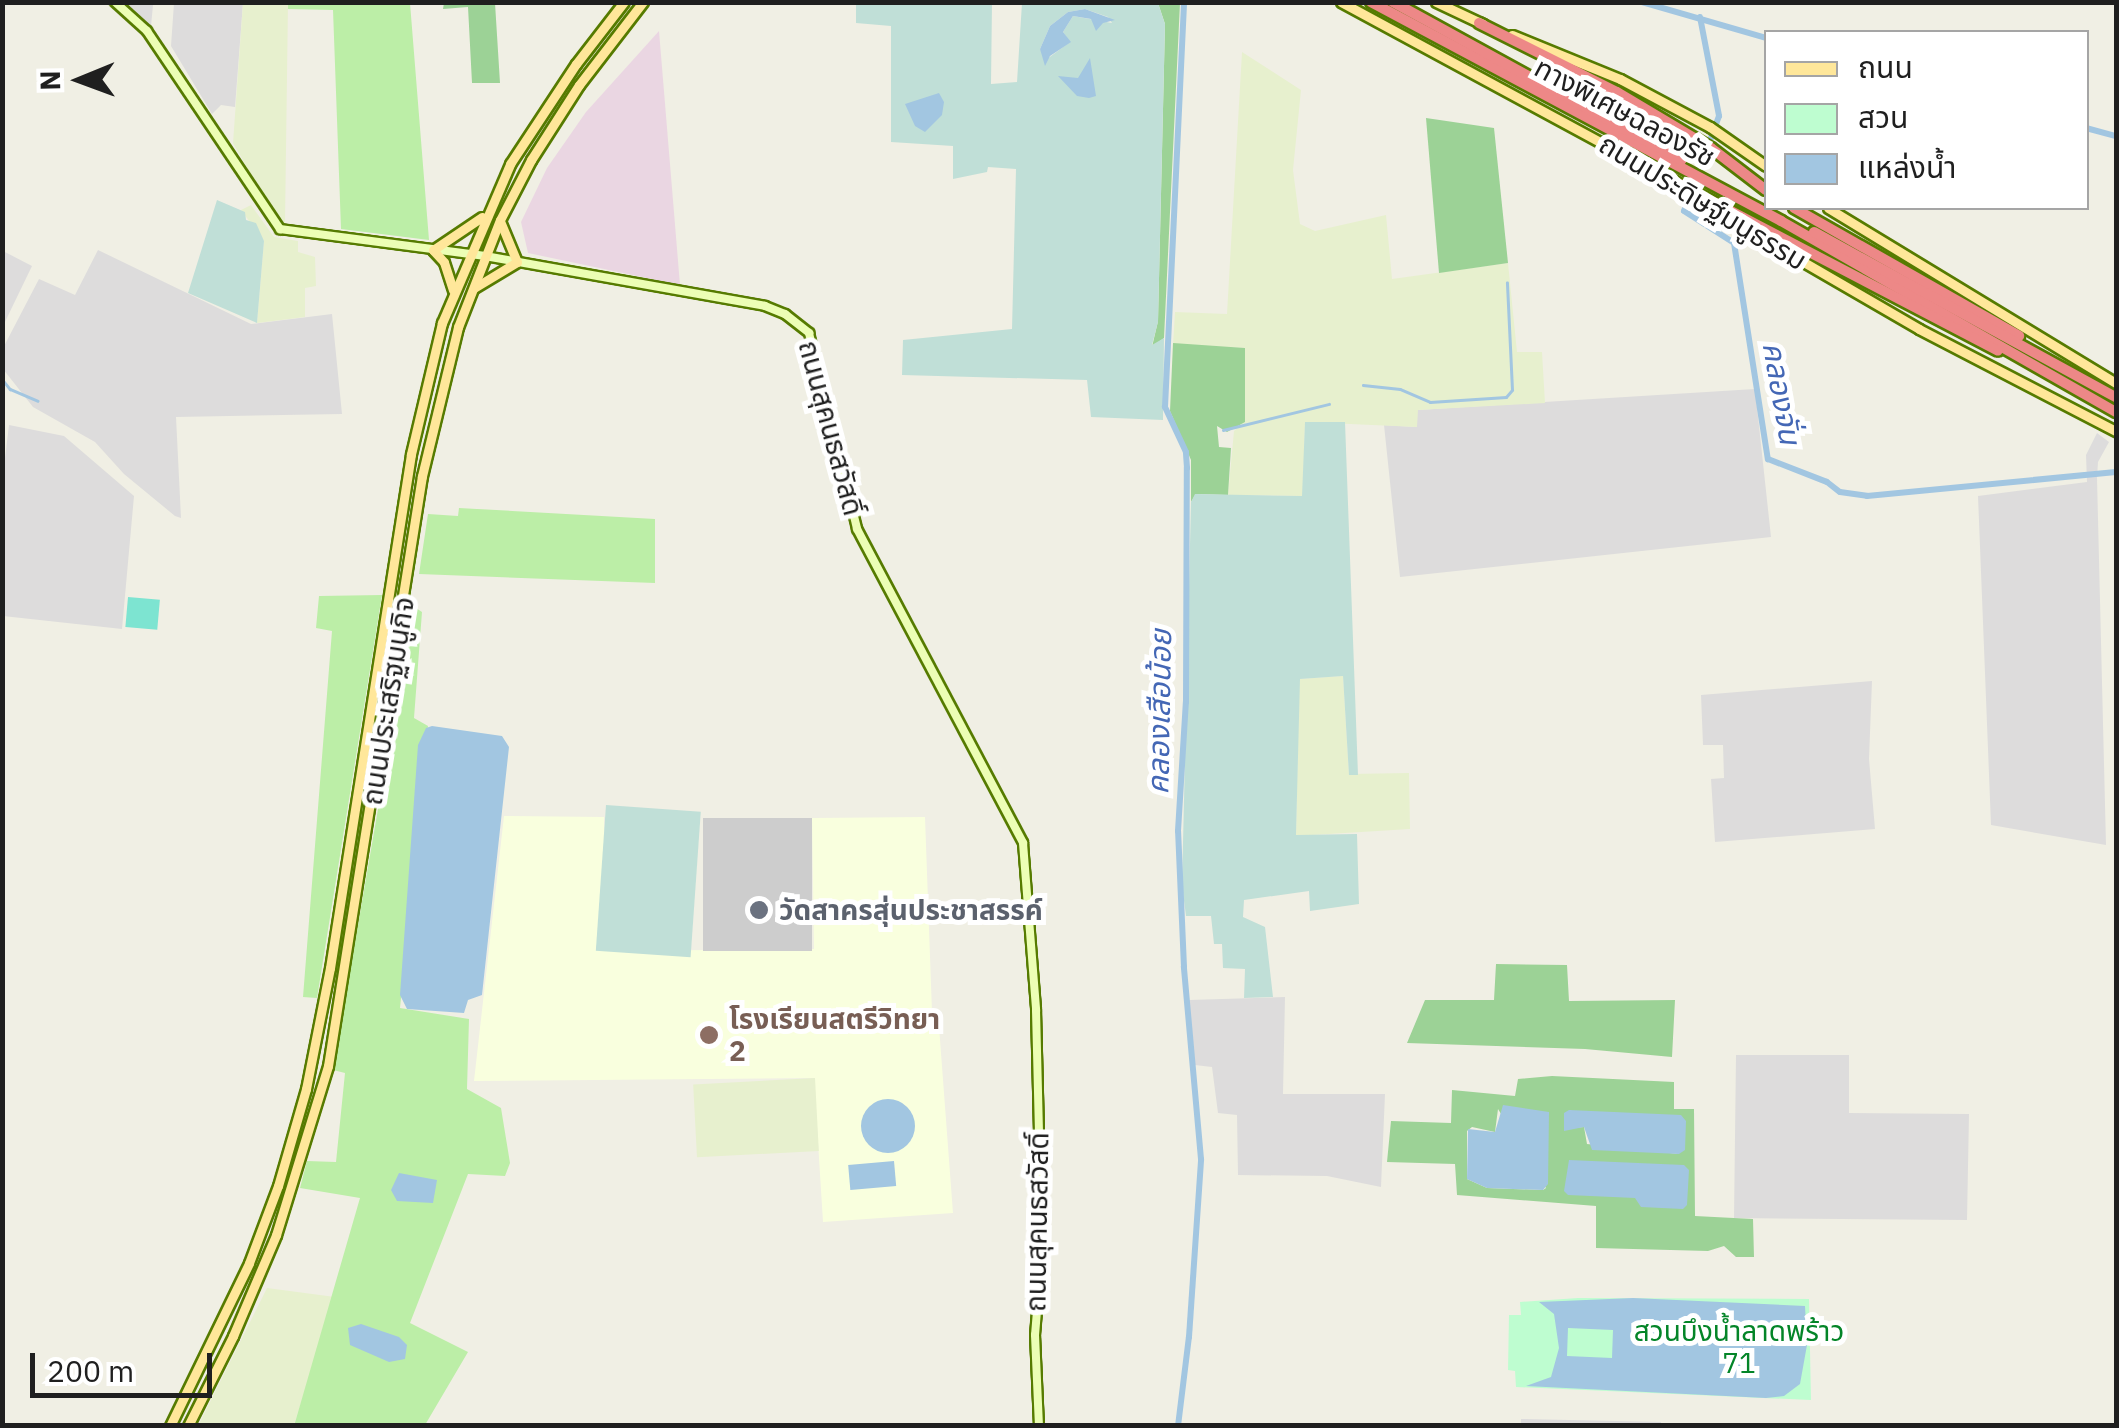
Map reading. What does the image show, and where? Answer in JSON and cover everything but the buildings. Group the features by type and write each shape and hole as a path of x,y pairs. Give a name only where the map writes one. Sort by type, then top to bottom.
{"highway":[{"name":"ทางพิเศษฉลองรัช","path":"1371,2 1781,221 2116,412"},
{"name":"ทางพิเศษฉลองรัช","path":"1393,2 1764,205"},
{"path":"1479,23 1617,92 1708,146 1764,188"},
{"path":"1614,150 1960,334 2027,361"},
{"name":"ทางพิเศษฉลองรัช","path":"1774,210 2116,397"},
{"path":"1798,210 1990,317 2054,361"}],"main road":[{"name":"ถนนสุคนธสวัสดิ์","path":"115,2 147,31 280,229 485,256 765,306 804,327 816,347 857,529 1016,822 1022,843 1036,1010 1042,1250 1036,1335 1039,1426"},
{"name":"ถนนประเสริฐมนูกิจ","path":"170,1426 249,1263 278,1186 306,1089 330,968 414,439 442,323 500,183 560,87 624,2"},
{"name":"ถนนประเสริฐมนูกิจ","path":"188,1426 233,1336 276,1235 328,1066 422,476 458,327 515,190 580,86 643,2"},
{"name":"ถนนประดิษฐ์มนูธรรม","path":"1341,2 1614,150"},
{"path":"1436,2 1479,23 1586,62 1713,129 1764,165"},
{"path":"500,183 515,190"},
{"name":"ถนนประดิษฐ์มนูธรรม","path":"1695,195 1919,329 2116,431"},
{"path":"1831,210 2116,383"},
{"path":"453,292 444,262 433,250 485,214"},
{"path":"472,290 517,262 500,220"},
{"path":"442,323 458,327"}],"shaded area":[{"path":"123,3 174,3 153,5 151,26"},
{"path":"174,3 243,3 235,107 221,105 212,114 171,46"},
{"path":"243,3 288,3 285,223 276,218 233,143"},
{"path":"856,3 992,3 991,84 1017,82 1022,3 1158,3 1165,24 1158,322 1152,345 1164,338 1163,420 1091,417 1087,380 902,375 903,340 1012,329 1016,169 988,167 987,172 953,179 953,146 891,142 891,26 856,23","holes":["1085,9 1108,17 1112,23 1073,16 1063,32 1070,42 1047,59 1040,49 1050,26 1068,12"]},
{"path":"659,31 680,285 528,253 521,222 547,168 586,112"},
{"path":"1242,52 1301,90 1293,170 1300,224 1315,231 1386,215 1392,279 1508,263 1517,352 1542,352 1545,403 1418,410 1417,427 1305,422 1303,496 1228,495 1234,431 1245,421 1245,348 1173,345 1175,312 1227,314"},
{"path":"217,200 245,212 246,220 256,223 264,241 257,323 188,293"},
{"path":"251,205 274,237 298,241 298,252 315,257 316,286 305,288 305,317 257,323 264,241 241,210"},
{"path":"98,250 251,324 332,314 342,414 176,417 181,518 175,516 124,474 95,442 33,407 3,369 2,350 39,279 75,295"},
{"path":"3,251 32,266 3,326"},
{"path":"1755,389 1771,537 1400,577 1384,425 1416,427 1417,410"},
{"path":"1305,422 1345,422 1358,775 1349,775 1343,676 1300,679 1296,835 1357,834 1359,904 1310,911 1309,891 1244,900 1243,917 1265,927 1273,997 1244,998 1245,969 1223,968 1222,944 1214,944 1211,916 1186,916 1182,885 1191,502 1195,494 1302,496"},
{"path":"9,425 64,436 134,496 122,629 3,616 2,483"},
{"path":"2097,433 2109,442 2098,462 2097,478 2106,845 1991,825 1978,496 2087,482 2086,455"},
{"path":"128,597 160,600 157,630 125,627"},
{"path":"1343,676 1349,774 1409,773 1410,829 1296,836 1299,679"},
{"path":"1872,681 1869,759 1875,829 1715,842 1711,779 1724,778 1723,745 1703,745 1701,695"},
{"path":"606,805 701,812 691,957 596,951"},
{"name":"โรงเรียนสตรีวิทยา 2","path":"504,816 604,817 607,951 814,949 812,818 925,817 932,1012 938,1013 953,1213 823,1222 814,1078 474,1081"},
{"name":"วัดสาครสุ่นประชาสรรค์","path":"703,818 812,818 812,951 703,951"},
{"path":"1285,997 1283,1094 1385,1094 1381,1187 1327,1176 1238,1175 1237,1115 1218,1113 1212,1067 1195,1065 1189,1000"},
{"path":"1736,1055 1849,1055 1849,1113 1969,1114 1967,1220 1734,1218"},
{"path":"815,1078 819,1151 697,1157 693,1084"},
{"path":"267,1288 335,1297 294,1425 198,1426"},
{"path":"1521,1419 1661,1422 1661,1425 1521,1426"}],"green space":[{"path":"288,3 410,3 429,240 341,229 333,10 288,9"},
{"path":"444,3 495,3 500,83 472,83 468,7 443,9"},
{"path":"1158,3 1180,3 1164,338 1152,347 1158,321 1165,24"},
{"path":"1426,118 1494,128 1508,263 1439,273"},
{"path":"1173,343 1245,348 1245,422 1227,432 1217,426 1219,447 1231,448 1228,495 1196,494 1191,502 1191,460 1170,411"},
{"path":"459,508 655,519 655,583 419,574 428,514 458,516"},
{"path":"382,595 317,998 303,997 332,631 316,628 319,596"},
{"path":"413,606 422,612 414,718 428,726 400,1008 469,1019 467,1089 501,1108 510,1163 505,1176 468,1174 410,1323 468,1352 425,1425 294,1426 360,1198 300,1188 307,1161 336,1162 345,1073 333,1070"},
{"path":"1496,964 1567,965 1569,1001 1675,1000 1672,1057 1585,1049 1407,1043 1425,1000 1494,1000"},
{"path":"1552,1076 1674,1082 1674,1109 1694,1109 1695,1216 1753,1219 1754,1257 1736,1257 1724,1246 1708,1251 1596,1248 1596,1206 1457,1195 1455,1164 1387,1162 1391,1121 1451,1123 1452,1090 1515,1096 1518,1079","holes":["1498,1109 1546,1188 1543,1190 1487,1188 1467,1179 1467,1131 1472,1127 1495,1132","1569,1110 1679,1154 1587,1144 1584,1127 1570,1128"]},
{"name":"สวนบึงน้ำลาดพร้าว 71","path":"1578,1298 1809,1299 1811,1400 1516,1387 1515,1371 1508,1370 1509,1315 1521,1315 1520,1302"}],"water":[{"path":"1085,9 1115,20 1103,23 1096,31 1091,19 1073,16 1063,32 1071,42 1050,56 1045,66 1040,49 1050,26 1068,12"},
{"path":"1090,58 1096,96 1077,96 1058,76 1078,78"},
{"path":"939,93 944,102 942,115 925,132 915,126 905,104"},
{"path":"426,728 502,736 509,747 482,995 468,1000 464,1013 407,1009 400,995 418,745"},
{"path":"888,1099 907,1107 915,1126 907,1145 888,1153 869,1145 861,1126 869,1107"},
{"path":"1503,1105 1549,1112 1548,1184 1543,1190 1487,1188 1467,1179 1468,1129 1495,1132"},
{"path":"1569,1110 1681,1115 1686,1121 1685,1150 1679,1154 1592,1150 1584,1127 1564,1131 1564,1113"},
{"path":"1569,1160 1684,1165 1689,1170 1687,1205 1683,1209 1641,1207 1635,1198 1568,1195 1564,1191"},
{"path":"894,1161 896,1186 850,1190 848,1165"},
{"path":"399,1173 437,1180 433,1203 397,1201 391,1190"},
{"name":"สวนบึงน้ำลาดพร้าว 71","path":"1633,1298 1805,1306 1807,1345 1800,1384 1784,1396 1766,1398 1526,1386 1551,1377 1559,1348 1554,1314 1539,1302","holes":["1568,1328 1613,1330 1612,1358 1567,1356"]},
{"path":"361,1324 399,1337 407,1345 405,1359 389,1362 350,1345 348,1328"}],"waterway":[{"name":"คลองเสือน้อย","path":"1178,1426 1189,1337 1201,1159 1184,967 1178,831 1186,702 1187,468 1186,452 1165,407 1184,2"},
{"name":"คลองจั่น","path":"1642,2 1764,37"},
{"name":"คลองจั่น","path":"1700,17 1719,116 1684,211 1734,243 1768,459 1827,482 1840,492 1867,496 2116,472"},
{"path":"2089,129 2116,136"},
{"path":"1363,385 1400,389 1430,402 1506,397 1512,390 1507,283"},
{"path":"2,379 10,389 38,401"},
{"path":"1223,430 1329,404"}],"place":[{"name":"วัดสาครสุ่นประชาสรรค์","path":"759,910"},
{"name":"โรงเรียนสตรีวิทยา 2","path":"709,1035"}]}
